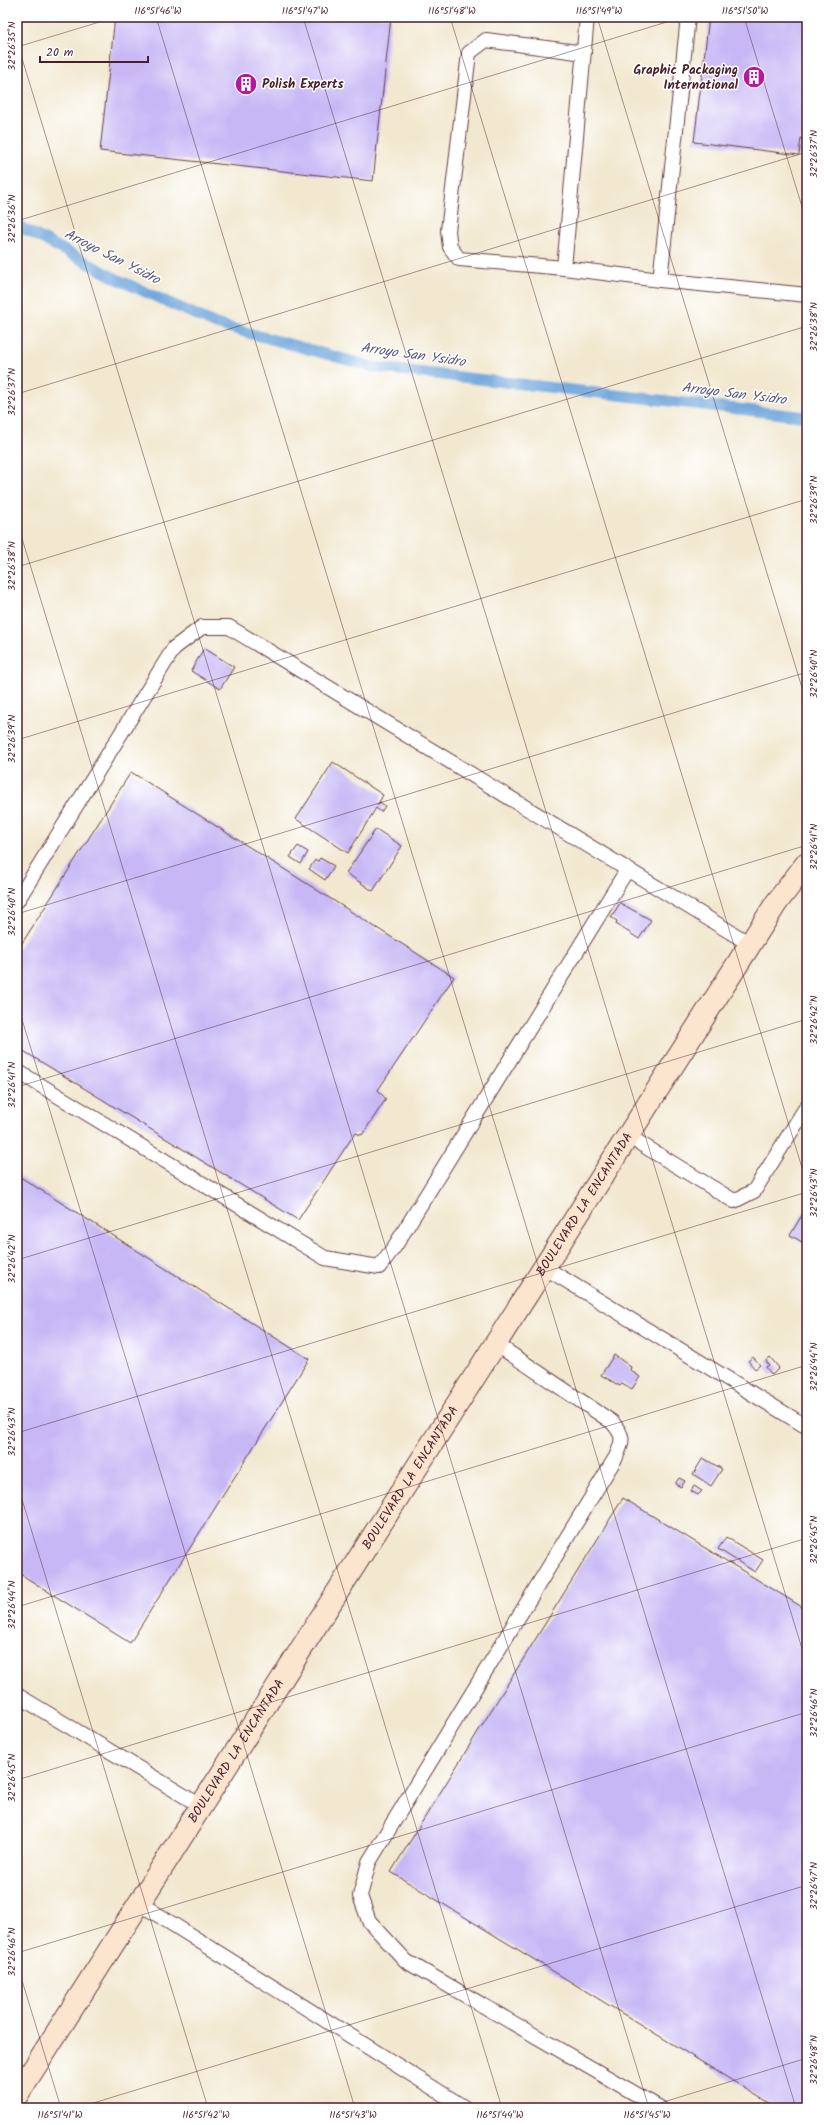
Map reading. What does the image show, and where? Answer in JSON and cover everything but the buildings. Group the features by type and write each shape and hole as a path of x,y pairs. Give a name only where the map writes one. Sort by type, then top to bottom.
{"main road":[{"name":"BOULEVARD LA ENCANTADA","path":"17,2095 750,944 777,902 807,862"}],"lane":[{"path":"564,268 587,17"},
{"path":"660,280 688,17"},
{"path":"584,53 486,40 469,53 448,231 450,247 460,259 564,268 660,280 807,295"},
{"path":"17,901 174,648 202,627 229,627 750,944"},
{"path":"17,1071 325,1258 379,1267 395,1246 627,870"},
{"path":"628,1136 734,1201 754,1191 807,1106"},
{"path":"544,1267 807,1427"},
{"path":"496,1344 612,1422 621,1432 622,1441 616,1457 369,1862 360,1896 369,1921 406,1961 660,2108"},
{"path":"17,1695 201,1806"},
{"path":"139,1903 465,2108"}],"waterway":[{"name":"Arroyo San Ysidro","path":"17,225 119,280 216,324 373,367 807,417"}],"place":[{"name":"Graphic Packaging International","path":"754,77"},
{"name":"Polish Experts","path":"246,84"}]}
